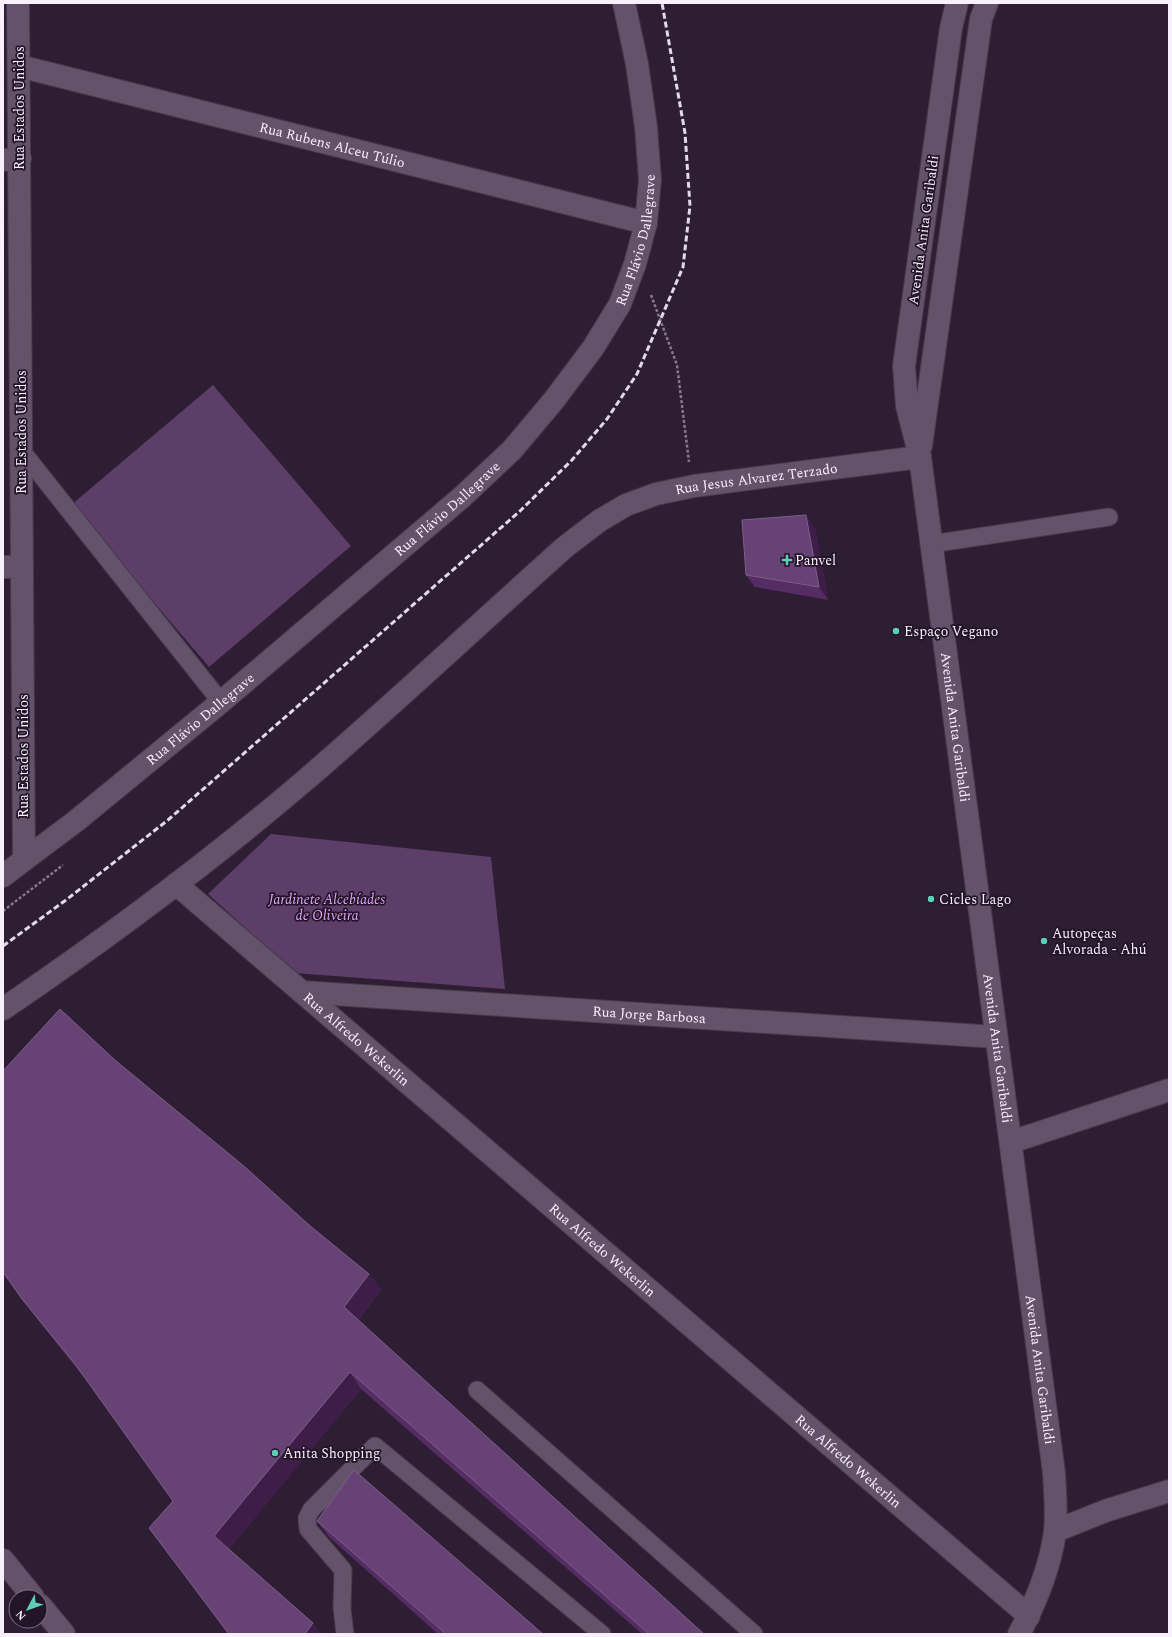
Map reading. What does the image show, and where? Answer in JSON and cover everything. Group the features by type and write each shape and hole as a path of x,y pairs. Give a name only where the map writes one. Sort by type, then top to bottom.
{"street":[{"name":"Rua Estados Unidos","path":"18,3 19,66 11,160 22,450 13,567 24,860"},
{"name":"Rua Flávio Dallegrave","path":"3,876 76,821 221,702 462,497 512,450 554,400 593,348 620,304 635,264 646,223 650,180 646,127 637,64 624,3"},
{"name":"Avenida Anita Garibaldi","path":"957,3 951,28 904,366 907,406 920,457 996,1037 1051,1440 1054,1473 1055,1531 1045,1576 1024,1625"},
{"name":"Avenida Anita Garibaldi","path":"920,457 981,19 987,3"},
{"name":"Rua Rubens Alceu Túlio","path":"19,66 646,223"},
{"name":"Rua Jesus Alvarez Terzado","path":"176,884 309,777 565,547 599,521 626,505 656,494 694,486 920,457"},
{"name":"Rua Alfredo Wekerlin","path":"176,884 302,992 1024,1625"},
{"path":"3,1009 108,935 176,884"},
{"name":"Rua Jorge Barbosa","path":"302,992 996,1037"},
{"path":"1011,1142 1169,1090"},
{"path":"1055,1531 1108,1510 1169,1491"},
{"path":"3,1560 27,1589"},
{"path":"48,1615 64,1634"}],"lane":[{"path":"22,450 221,702"},
{"path":"931,544 1109,517"},
{"path":"477,1390 754,1634"},
{"path":"345,1634 342,1608 343,1570 308,1529 307,1518 311,1510 375,1446 602,1634"}],"path":[{"path":"635,264 650,292 677,365 687,453 694,486"}],"green space":[{"path":"213,385 351,546 209,667 71,505"},
{"name":"Jardinete Alcebíades de Oliveira","path":"271,834 491,857 505,989 295,973 208,894"}],"building":[{"name":"Panvel","path":"806,515 819,587 746,575 742,520"},
{"path":"60,1009 116,1061 245,1167 309,1225 369,1274 344,1307 704,1634 649,1634 350,1372 214,1536 313,1623 305,1634 229,1634 149,1528 173,1501 75,1364 22,1299 3,1272 3,1071"},
{"name":"Anita Shopping","path":"354,1470 543,1634 446,1634 317,1521"}],"railway":[{"path":"3,946 66,900 168,820 520,511 572,460 607,419 637,374 683,267 690,206 685,133 662,3"}],"place":[{"name":"Panvel","path":"787,560"},
{"name":"Espaço Vegano","path":"896,631"},
{"name":"Cicles Lago","path":"931,899"},
{"name":"Autopeças Alvorada - Ahú","path":"1044,941"},
{"name":"Anita Shopping","path":"275,1453"}]}
